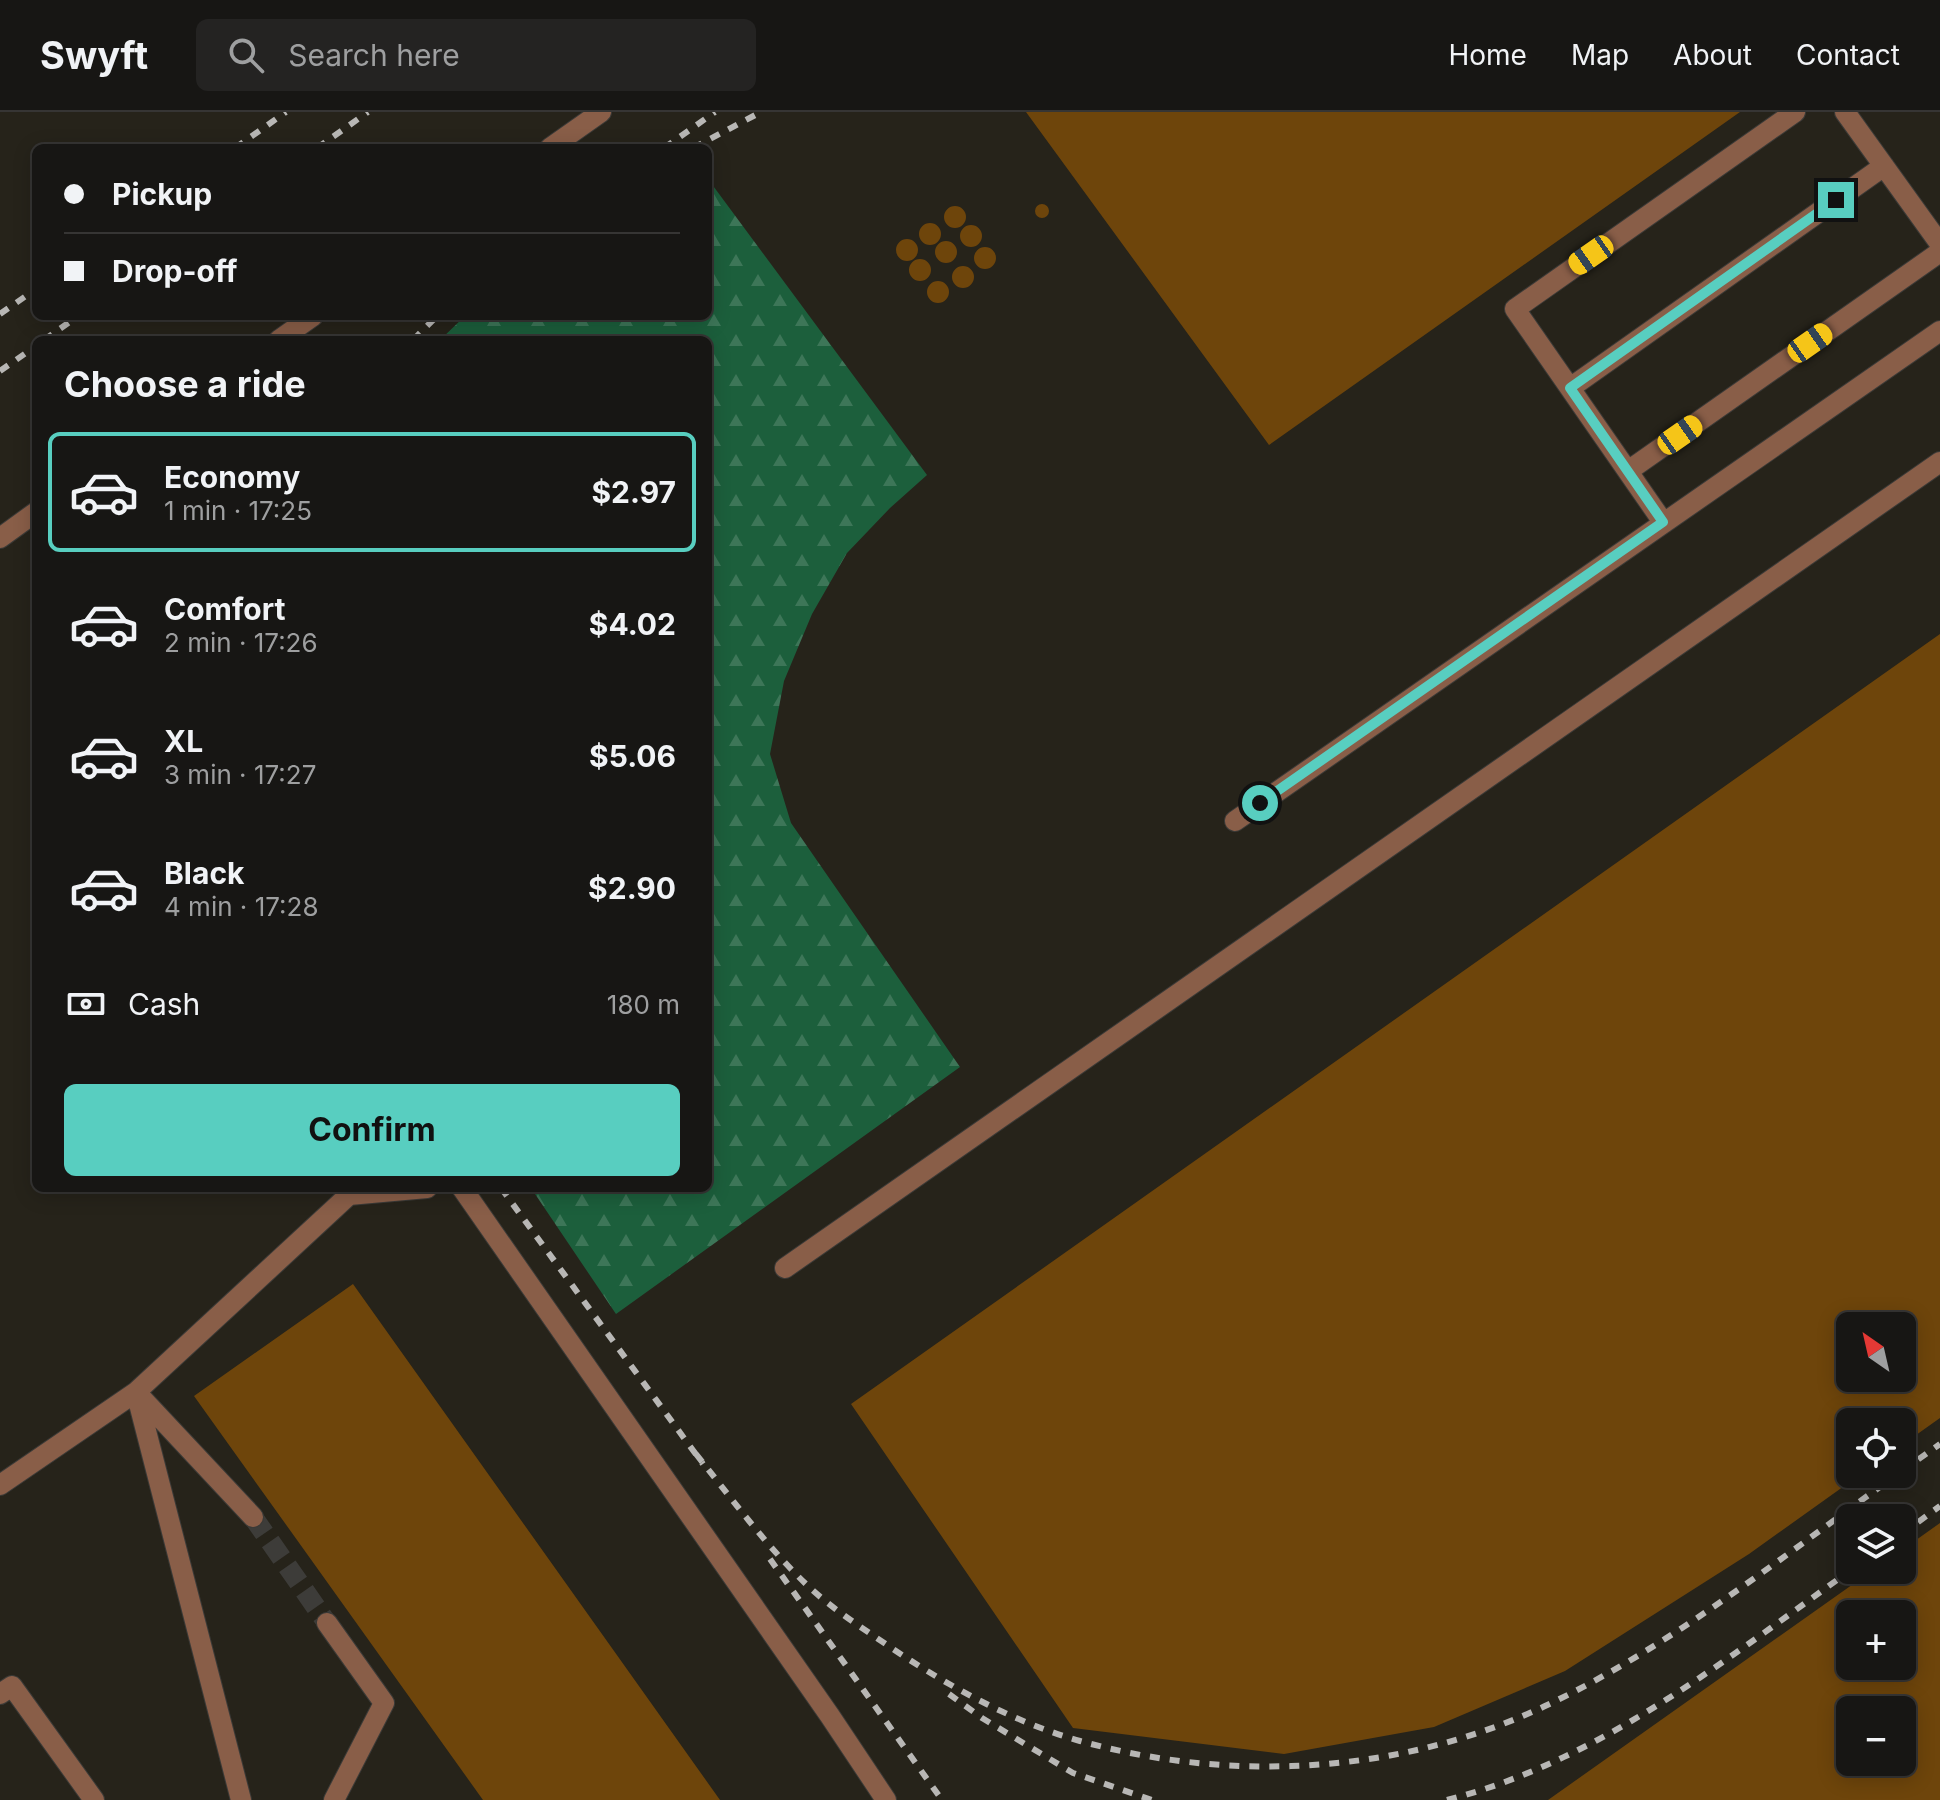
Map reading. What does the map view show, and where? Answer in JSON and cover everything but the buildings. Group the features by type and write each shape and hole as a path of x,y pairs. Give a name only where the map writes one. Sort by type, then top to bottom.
{"street":[{"path":"556,144 601,112"},
{"path":"1663,522 1515,309 1795,112"},
{"path":"1845,112 1940,244"},
{"path":"1570,388 1884,166"},
{"path":"1628,471 1940,252"},
{"path":"285,336 307,320"},
{"path":"1235,821 1940,331"},
{"path":"785,1268 1940,462"},
{"path":"0,538 32,515"},
{"path":"0,1485 136,1392 349,1195 382,1192"},
{"path":"465,1192 886,1800"},
{"path":"136,1392 253,1517"},
{"path":"136,1392 241,1800"},
{"path":"327,1623 384,1703 334,1800"},
{"path":"0,1694 12,1686 94,1800"}],"shaded area":[{"path":"0,112 1940,112 1940,1800 0,1800"}],"green space":[{"path":"712,184 927,475 847,553 812,614 784,681 770,754 791,823 960,1067 616,1314 534,1192 712,1192 712,336 444,336 461,320 712,320"}],"tunnel":[{"path":"253,1517 327,1623"}],"railway":[{"path":"241,144 286,112"},
{"path":"323,144 368,112"},
{"path":"670,144 715,112"},
{"path":"701,144 761,112"},
{"path":"0,314 32,292"},
{"path":"50,336 72,320"},
{"path":"417,336 433,320"},
{"path":"0,371 32,349"},
{"path":"504,1192 703,1464"},
{"path":"1916,1461 1940,1444"},
{"path":"696,1454 764,1539 809,1587 861,1627 960,1690 1006,1714 1080,1741 1196,1763 1255,1766 1314,1765 1373,1758 1432,1746 1488,1729 1543,1707 1636,1657 1682,1628 1879,1488"},
{"path":"1916,1524 1940,1506"},
{"path":"770,1559 942,1800"},
{"path":"1447,1800 1503,1783 1609,1734 1708,1672 1836,1581"},
{"path":"949,1694 982,1718 1073,1773 1152,1800"}],"route":[{"path":"1260,803 1663,522 1570,388 1836,200"}]}
